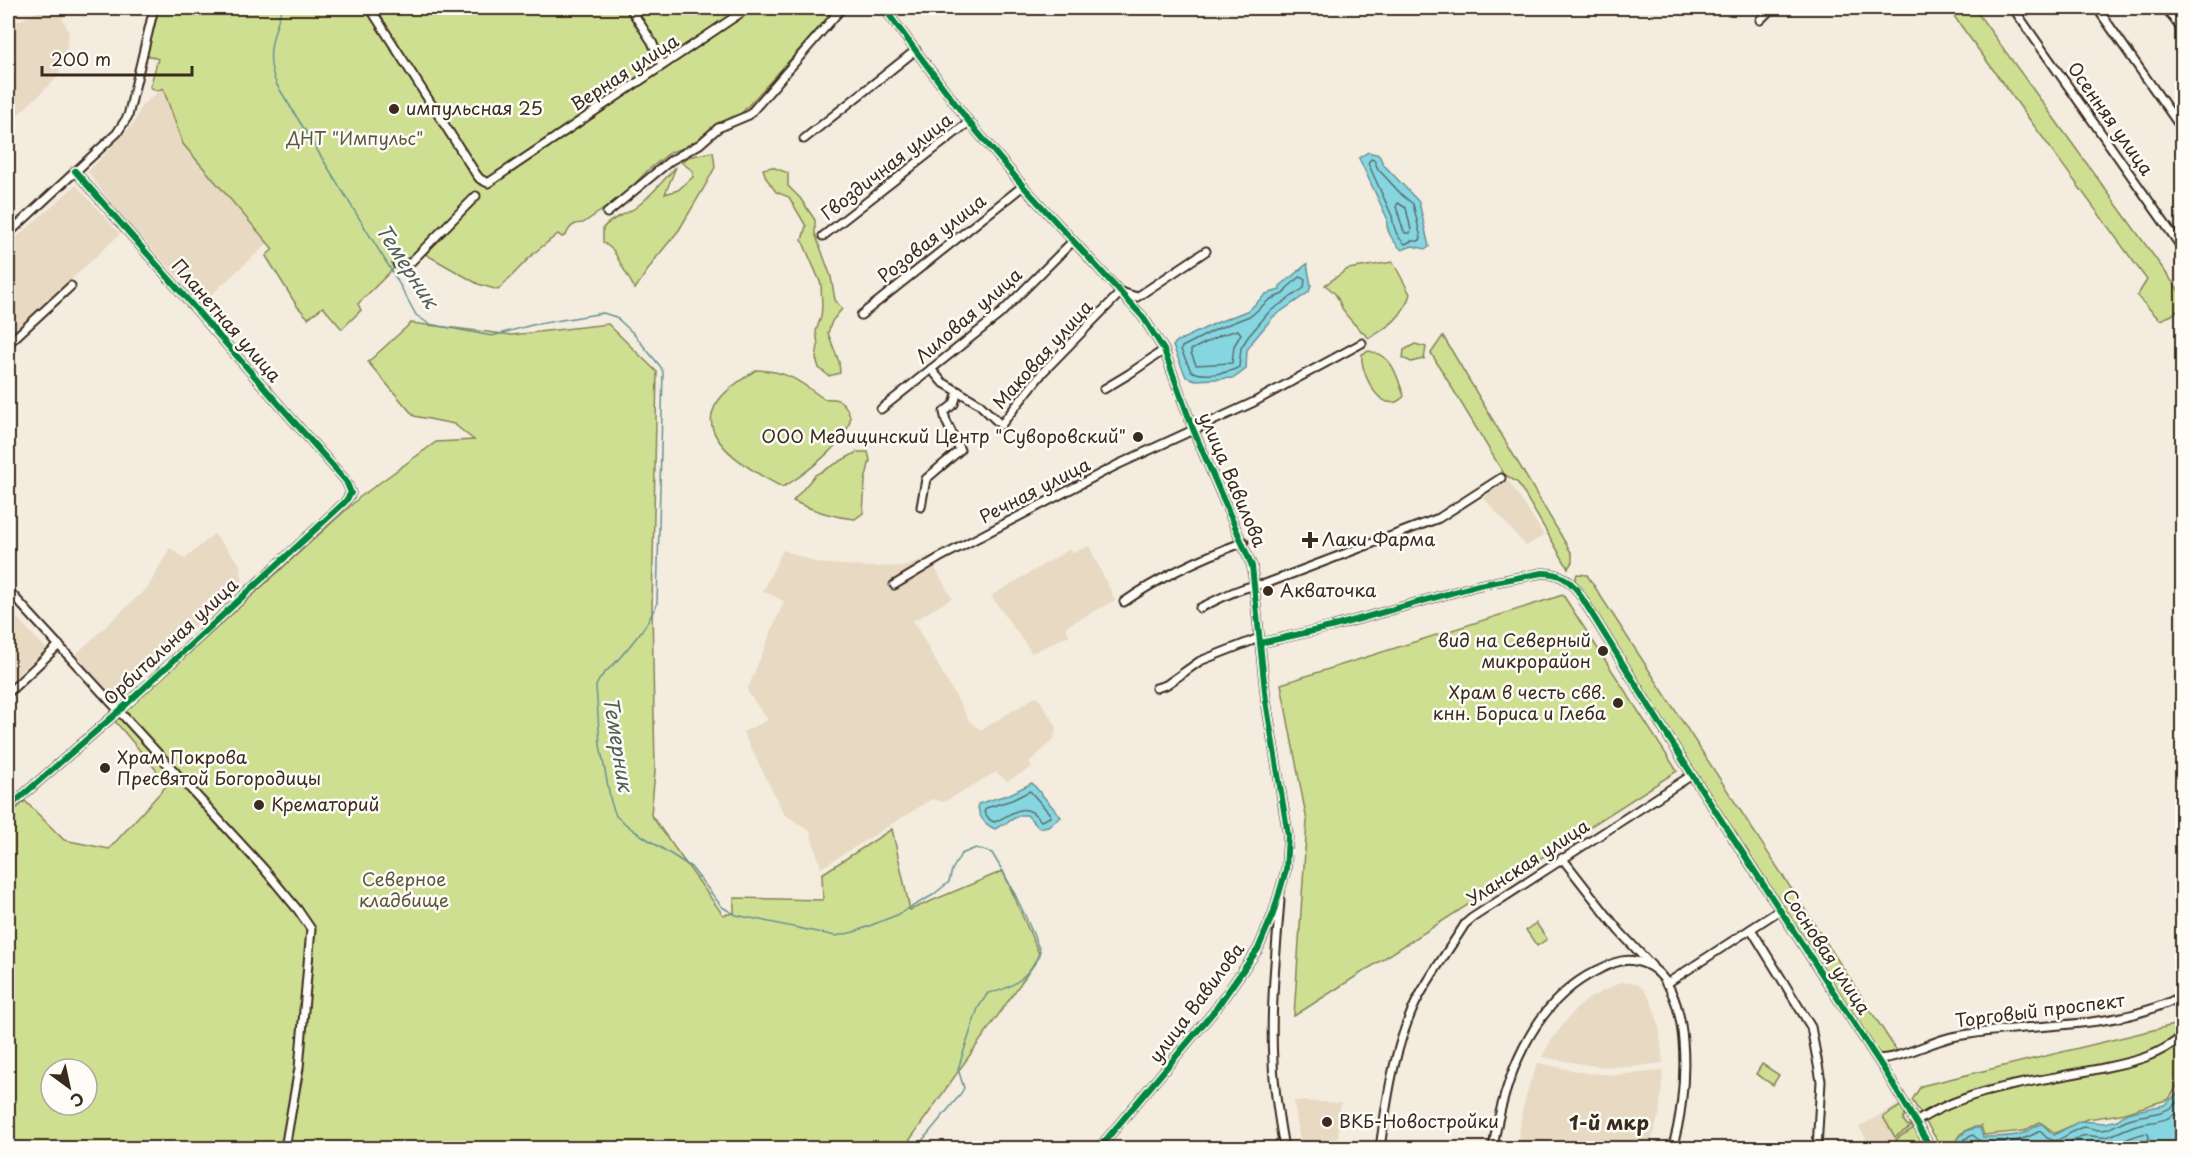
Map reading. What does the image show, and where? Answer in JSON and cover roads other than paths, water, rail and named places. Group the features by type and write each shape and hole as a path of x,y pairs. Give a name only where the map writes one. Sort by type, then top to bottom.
{"street":[{"path":"8,234 117,133 128,116 153,8"},
{"name":"Верная улица","path":"370,8 476,174 488,183 748,8"},
{"path":"630,8 652,42 662,65"},
{"path":"608,213 670,160 700,144 718,128 749,115 842,8"},
{"name":"улица Вавилова","path":"884,8 969,122 1072,242 1143,317 1164,350 1193,429 1244,542 1252,566 1266,701 1288,835 1286,870 1273,914 1258,949 1215,1010 1099,1149"},
{"path":"1760,20 1772,8"},
{"name":"Осенняя улица","path":"2013,8 2182,248"},
{"path":"2097,8 2182,129"},
{"path":"2166,8 2182,30"},
{"path":"804,139 916,50"},
{"name":"Гвоздичная улица","path":"823,236 969,122"},
{"name":"Планетная улица","path":"75,171 346,481 351,493"},
{"name":"Розовая улица","path":"861,315 1023,186"},
{"path":"397,264 404,266 411,262 476,196"},
{"name":"Лиловая улица","path":"881,409 999,315 1072,242"},
{"path":"1120,292 1137,297 1206,251"},
{"path":"8,344 71,286"},
{"name":"Маковая улица","path":"931,369 942,382 978,403 1001,425 1043,372 1120,292"},
{"name":"Речная улица","path":"894,585 970,541 1109,470 1254,402 1362,343"},
{"path":"1104,388 1130,374 1164,350"},
{"path":"921,507 926,479 960,450 948,427 944,412 954,404 958,391"},
{"path":"1200,608 1234,591 1265,584 1439,518 1501,478"},
{"name":"Орбитальная улица","path":"8,808 118,712 345,502 351,493"},
{"path":"1124,602 1151,583 1213,553 1244,542"},
{"name":"Сосновая улица","path":"1260,640 1331,627 1479,585 1542,573 1566,578 1577,590 1692,775 1877,1058 1931,1149"},
{"path":"8,590 264,869 311,929 299,1068 285,1149"},
{"path":"1156,688 1166,684 1200,661 1260,640"},
{"path":"8,693 59,645"},
{"name":"Уланская улица","path":"1380,1149 1389,1086 1416,1002 1452,944 1472,918 1692,775"},
{"path":"1562,858 1619,931 1657,972 1666,984 1678,1010 1684,1046 1684,1092 1680,1121 1671,1149"},
{"name":"улица Вавилова","path":"1281,885 1276,952 1273,1061 1284,1149"},
{"path":"1666,984 1780,910"},
{"path":"1751,929 1811,1028 1821,1081 1817,1149"},
{"path":"1492,1149 1503,1099 1518,1059 1542,1018 1561,995 1588,975 1619,962 1634,960 1646,964 1657,972"},
{"name":"Торговый проспект","path":"1877,1058 1888,1059 1939,1040 1982,1031 2065,1025 2124,1017 2151,1010 2182,996"},
{"path":"1916,1122 1932,1112 1989,1091 2144,1059 2182,1036"},
{"path":"1887,1074 1888,1067 1900,1055"}],"water":[{"path":"1368,152 1379,155 1383,164 1419,202 1429,247 1426,249 1412,246 1402,250 1393,240 1388,231 1387,218 1359,158"},
{"path":"1307,264 1311,285 1309,292 1273,317 1253,341 1247,350 1246,369 1234,378 1196,380 1186,377 1173,346 1176,342 1249,310 1266,294 1280,290 1280,286"},
{"path":"1032,783 1061,817 1048,826 1039,828 1027,815 1020,815 995,829 982,819 978,804 1010,794"},
{"path":"2182,1080 2182,1140 2162,1148 1956,1148 1961,1136 1975,1128 1980,1128 1983,1137 2009,1136 2019,1135 2042,1124 2054,1135 2080,1121 2105,1123 2117,1120 2127,1113 2164,1105 2177,1094"}],"waterway":[{"name":"Темерник","path":"282,8 270,56 277,85 396,278 416,315 429,324 492,336 532,325 603,313 616,317 632,332 663,372 657,603 640,634 602,675 596,686 600,745 616,816 633,830 691,867 722,907 736,915 836,936 854,932 897,915 933,895 949,882 952,870 961,854 976,848 992,853 1006,877 1040,951 1032,967 1020,980 988,993 978,1008 958,1069 964,1088 916,1148"}],"place":[{"name":"импульсная 25","path":"394,109"},
{"name":"ООО Медицинский Центр \"Суворовский\"","path":"1138,437"},
{"name":"Лаки Фарма","path":"1310,540"},
{"name":"Акваточка","path":"1268,591"},
{"name":"вид на Северный микрорайон","path":"1603,651"},
{"name":"Храм в честь свв. кнн. Бориса и Глеба","path":"1618,703"},
{"name":"Храм Покрова Пресвятой Богородицы","path":"105,768"},
{"name":"Крематорий","path":"259,805"},
{"name":"ВКБ-Новостройки","path":"1327,1122"}],"district":[{"name":"1-й мкр","path":"1609,1123"}],"park label":[{"name":"ДНТ \"Импульс\"","path":"355,139"},
{"name":"Северное кладбище","path":"404,890"}]}
